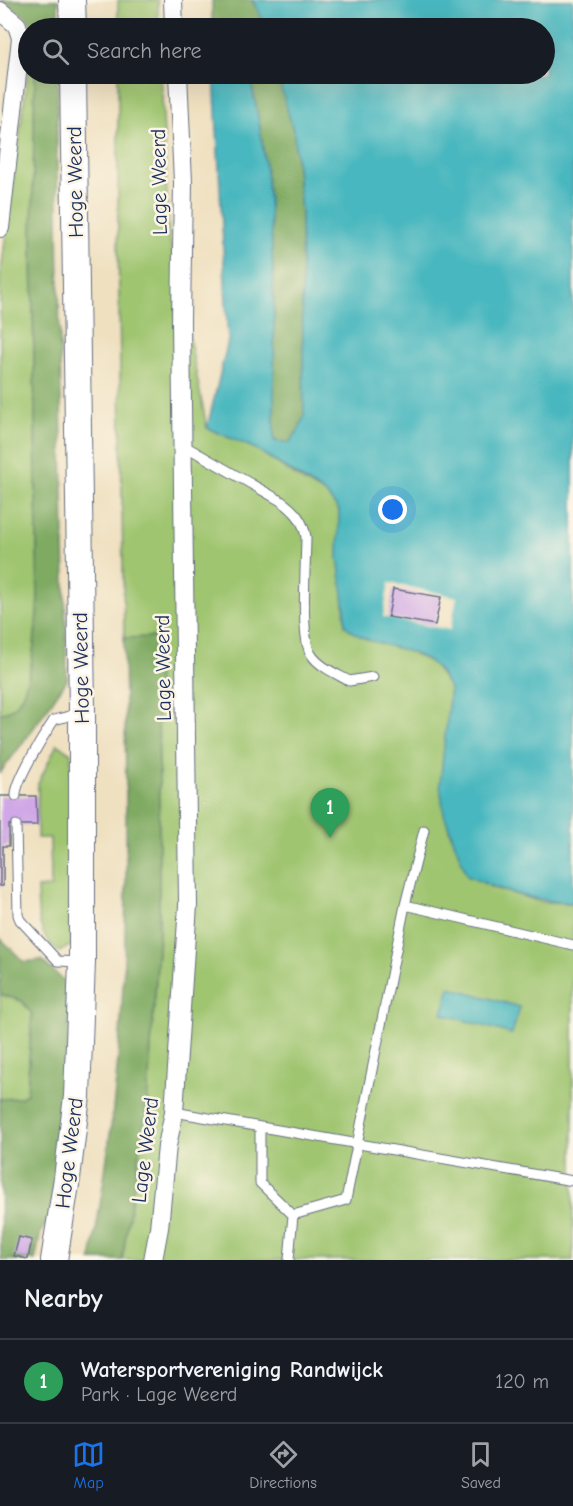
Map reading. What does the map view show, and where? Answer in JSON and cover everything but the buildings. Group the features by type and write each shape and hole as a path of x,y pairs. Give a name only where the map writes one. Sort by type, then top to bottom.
{"main road":[{"path":"72,0 73,18"},
{"name":"Hoge Weerd","path":"54,1260 77,1096 82,962 82,712 74,84"}],"street":[{"path":"173,0 174,18"},
{"path":"0,11 18,28"},
{"path":"0,228 18,65"},
{"name":"Lage Weerd","path":"153,1260 159,1228 167,1146 174,1112 188,905 182,321 183,182 178,84"}],"lane":[{"path":"183,445 295,511 304,526 306,537 306,637 310,654 322,665 349,681 373,677"},
{"path":"16,796 16,790 25,771 54,720 82,712"},
{"path":"16,825 20,920 58,962 82,962"},
{"path":"293,1215 346,1200 405,905 424,830"},
{"path":"405,905 573,945"},
{"path":"174,1112 573,1181"},
{"path":"260,1128 260,1183 293,1215"},
{"path":"289,1260 293,1215"}],"green space":[{"path":"1,0 58,0 58,18 27,17"},
{"path":"118,0 158,0 158,18 118,18"},
{"path":"212,0 252,0 261,18 212,18"},
{"path":"26,84 35,84 32,242 38,601 33,655 22,696 16,705 0,714 0,278"},
{"path":"35,84 58,84 57,154 67,680 0,773 0,714 16,705 22,696 33,655 38,601 32,242"},
{"path":"118,84 161,84 169,236 207,428 256,449 326,494 339,510 345,625 364,638 410,652 432,663 450,688 446,732 449,830 456,845 490,887 542,902 573,903 573,1260 122,1260 147,1102 159,936 159,777 157,637 124,638"},
{"path":"251,84 280,84 294,133 301,212 304,417 289,443 274,441 274,303 270,210"},
{"path":"157,637 159,936 147,1102 122,1260 91,1260 112,1122 123,984 126,854 124,638"},
{"path":"57,744 71,753 73,944 59,952 51,945 42,930 38,914 37,888 51,887 50,838 37,838 38,784"},
{"path":"0,938 24,962 41,960 63,980 71,996 63,1120 51,1218 41,1231 35,1260 1,1260 0,1099 20,1098 27,1094 32,1014 22,1001 0,994"},
{"path":"0,994 22,1001 32,1014 27,1094 20,1098 0,1099"}],"water":[{"path":"252,0 573,0 573,903 519,895 467,876 444,814 440,785 450,688 433,664 420,656 364,638 345,625 338,557 339,510 326,494 256,449 207,428 228,341 215,84 251,84 265,164 270,210 274,302 274,441 289,443 304,417 301,212 294,133 280,84 555,84 555,18 261,18"},
{"path":"450,987 520,1007 512,1034 442,1014"}],"pier":[{"path":"389,583 457,597 450,630 383,617"}],"place":[{"name":"Watersportvereniging Randwijck","path":"330,838"}]}
